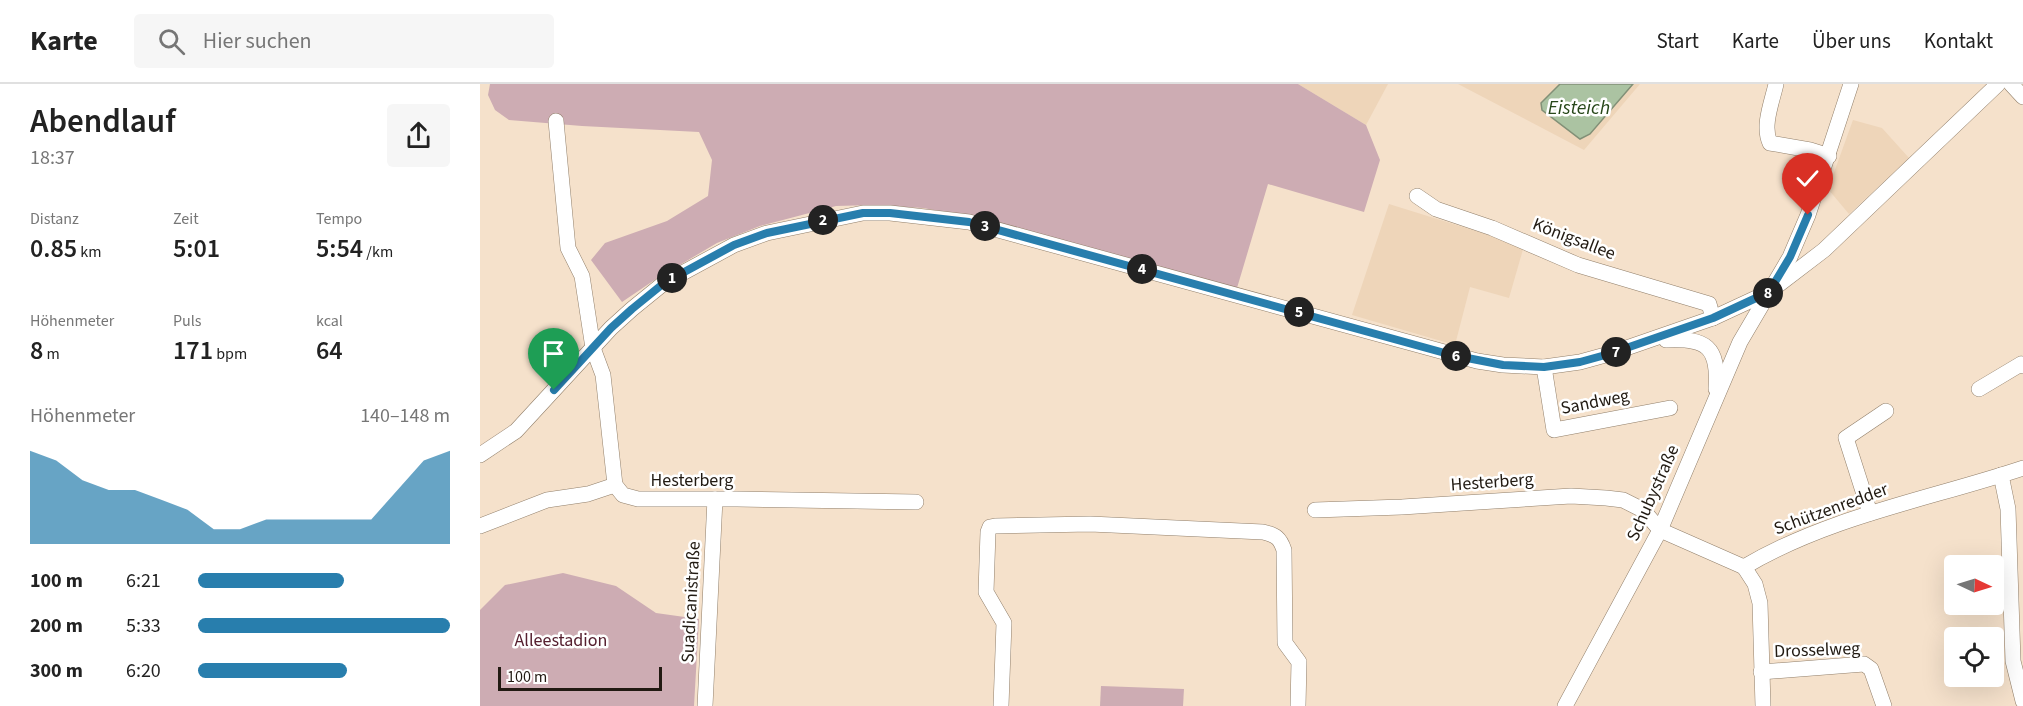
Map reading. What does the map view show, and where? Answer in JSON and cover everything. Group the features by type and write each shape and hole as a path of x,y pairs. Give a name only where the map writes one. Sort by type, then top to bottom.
{"street":[{"path":"1776,84 1767,128 1770,143 1829,156"},
{"name":"Schubystraße","path":"1565,706 1660,530 1740,342 1790,257 1829,156 1851,84"},
{"path":"480,455 516,431 611,328 664,283 734,245 767,233 863,213 890,213 969,222 1452,355 1503,365 1544,367 1580,362 1713,318 1769,292 1832,243 1998,84"},
{"path":"2011,84 2023,97"},
{"path":"480,526 547,500 588,494 615,484 603,375 593,348 582,276 568,248 556,121"},
{"name":"Königsallee","path":"1417,196 1436,209 1492,228 1578,265 1709,304 1713,318"},
{"path":"1647,341 1687,339 1700,342 1708,348 1716,362 1715,400"},
{"path":"1979,389 2021,364 2023,366"},
{"name":"Sandweg","path":"1544,367 1554,430 1670,408"},
{"path":"1870,513 1846,438 1886,411"},
{"name":"Schützenredder","path":"1744,567 1770,552 1870,513 2023,468"},
{"path":"2001,476 2008,509 2012,653 2023,700"},
{"name":"Hesterberg","path":"615,484 623,495 638,499 916,502"},
{"name":"Hesterberg","path":"1315,510 1571,496 1606,498 1623,500 1643,510 1660,530"},
{"name":"Suadicanistraße","path":"705,706 715,499"},
{"path":"1001,706 1004,623 986,592 987,532 990,527 1090,524 1263,532 1275,535 1281,541 1284,550 1285,643 1299,662 1298,706"},
{"path":"1660,530 1744,567 1755,584 1760,603 1763,706"},
{"name":"Drosselweg","path":"1761,672 1864,664 1871,669 1884,706"}],"shaded area":[{"path":"1298,84 1388,84 1366,125"},
{"path":"1458,84 1640,84 1584,150"},
{"path":"1853,120 1882,128 1909,158 1849,214 1828,189"},
{"path":"1389,204 1524,246 1509,298 1470,287 1455,345 1352,315"}],"green space":[{"path":"490,84 1298,84 1366,125 1380,160 1364,212 1268,184 1237,288 989,220 923,208 873,205 836,206 760,226 717,243 622,302 591,260 605,243 667,221 708,196 712,160 699,132 509,120 495,110 488,95"},
{"name":"Alleestadion","path":"563,573 616,586 656,613 699,619 694,706 480,706 480,610 505,585"},
{"path":"1101,686 1184,689 1183,706 1100,706"}],"water":[{"name":"Eisteich","path":"1560,84 1633,84 1590,134 1580,139 1542,110 1541,103"}],"route":[{"path":"554,390 611,328 632,309 664,283 695,265 734,245 767,233 863,213 890,213 969,222 1452,355 1503,365 1544,367 1580,362 1609,354 1713,318 1769,292 1790,257 1808,215"}]}
